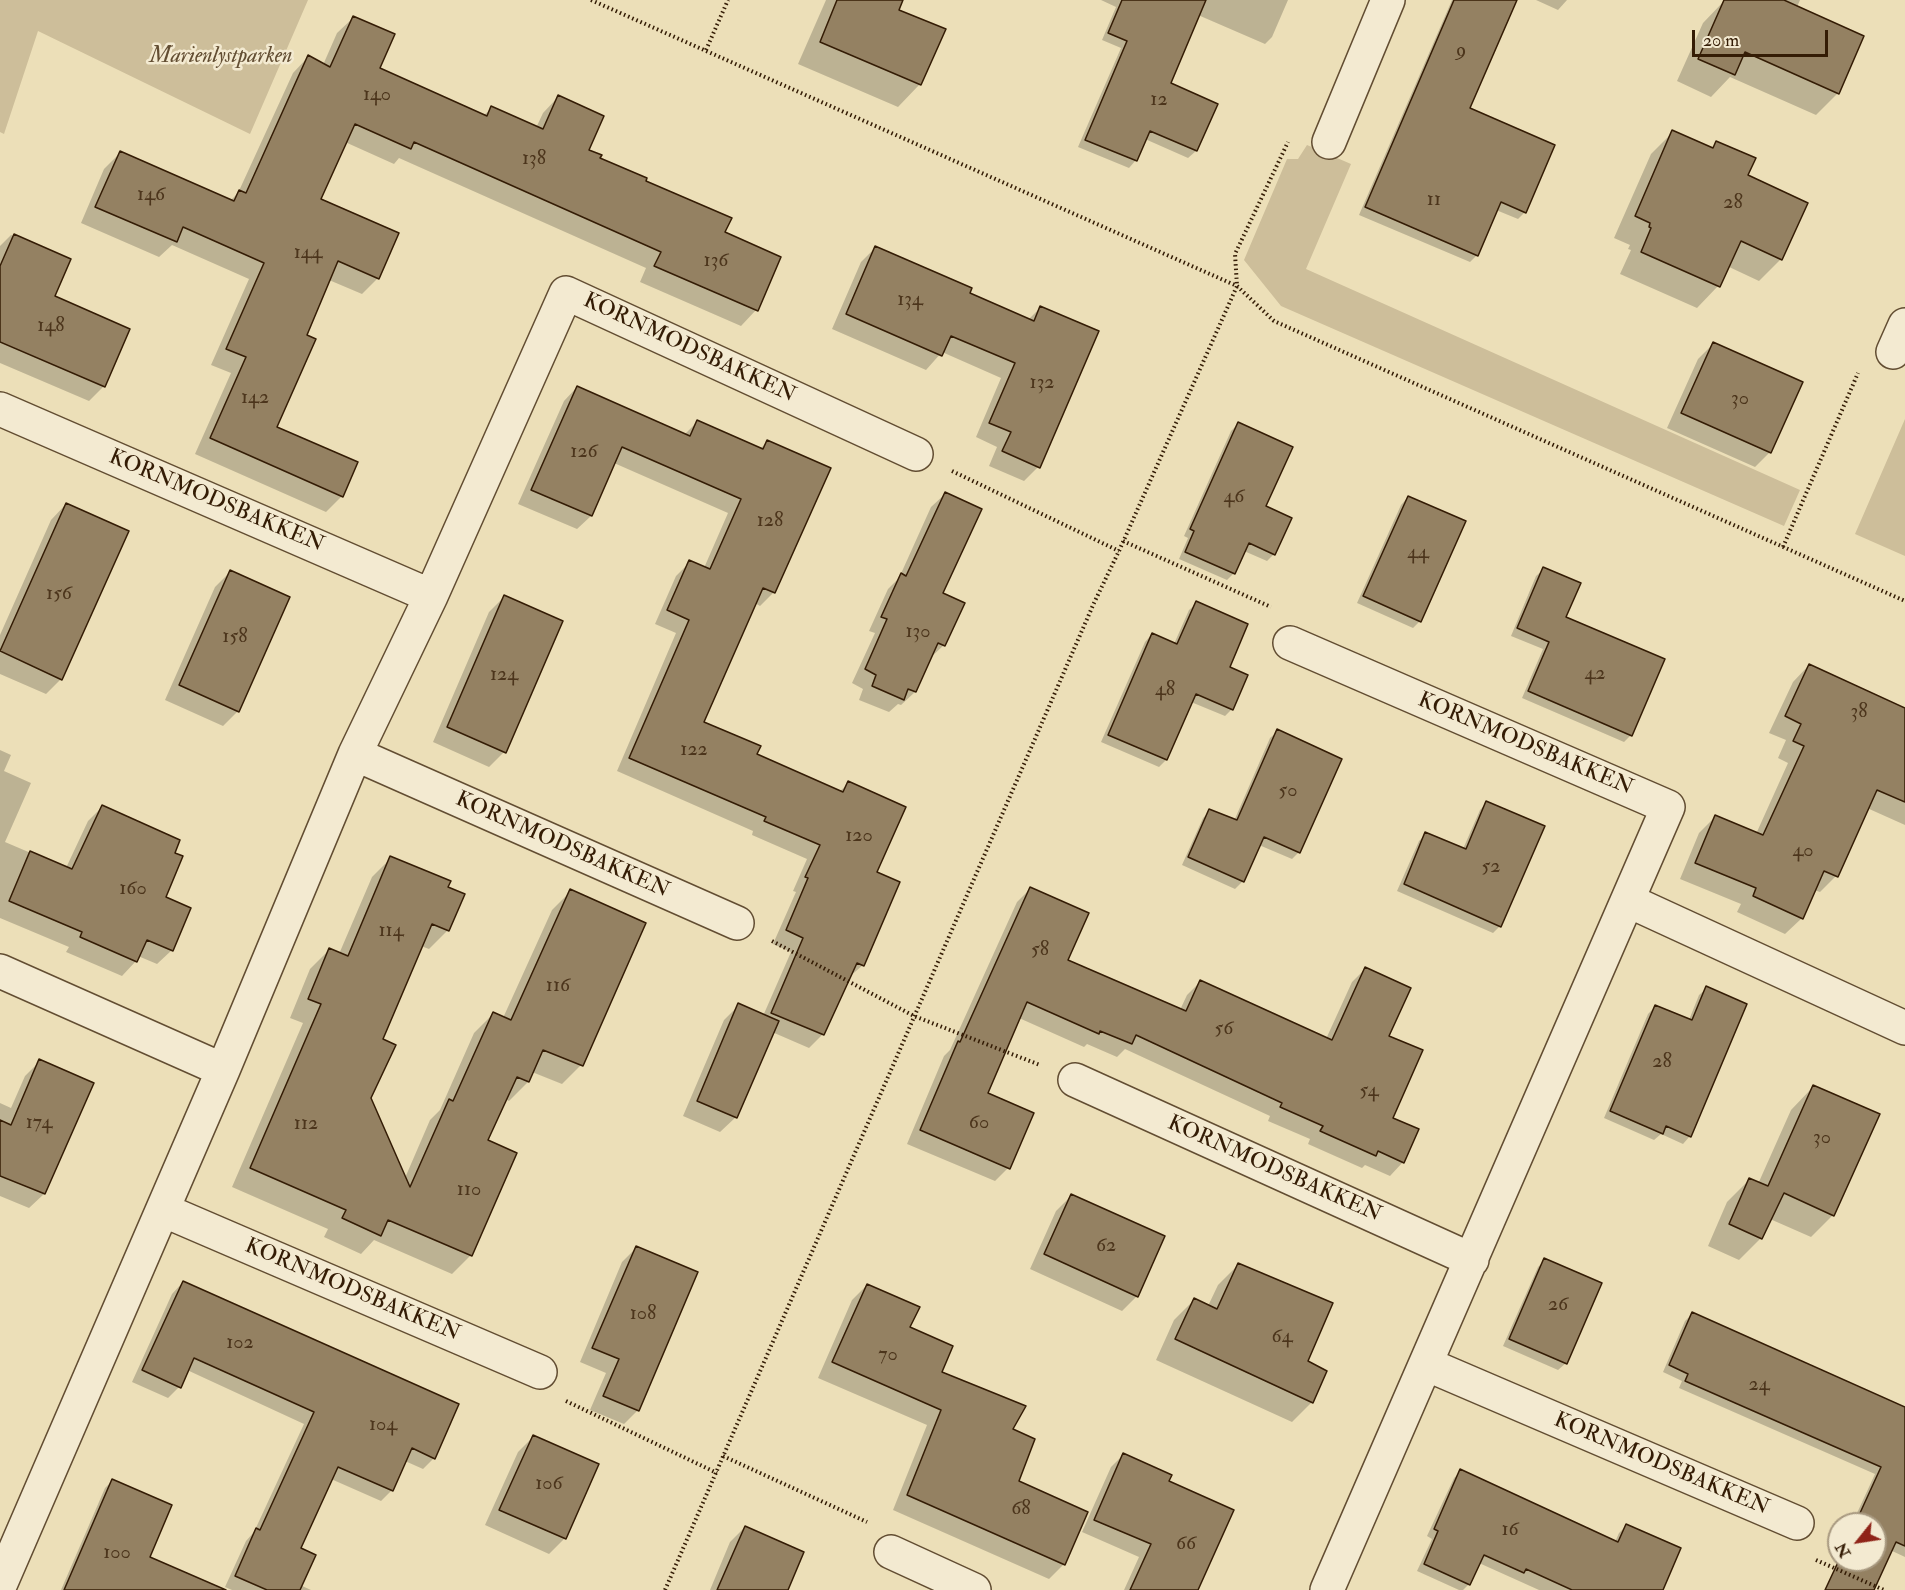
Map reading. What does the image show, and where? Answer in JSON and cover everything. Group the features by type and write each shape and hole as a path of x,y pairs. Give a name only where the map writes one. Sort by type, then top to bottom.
{"street":[{"path":"1329,142 1388,0"},
{"name":"KORNMODSBAKKEN","path":"0,1585 8,1543 163,1210 355,754 431,596 566,293 916,454"},
{"name":"KORNMODSBAKKEN","path":"0,409 431,596"},
{"name":"KORNMODSBAKKEN","path":"1290,643 1668,807 1327,1590"},
{"name":"KORNMODSBAKKEN","path":"355,754 737,923"},
{"path":"1629,901 1905,1028"},
{"path":"0,971 223,1070"},
{"name":"KORNMODSBAKKEN","path":"1075,1080 1472,1260"},
{"name":"KORNMODSBAKKEN","path":"163,1210 540,1372"},
{"name":"KORNMODSBAKKEN","path":"1426,1364 1797,1523"},
{"path":"891,1552 974,1590"}],"path":[{"path":"591,0 1238,286 1274,321 1905,601"},
{"path":"706,50 728,0"},
{"path":"665,1590 1094,603 1238,286 1235,254 1291,136 1329,142"},
{"path":"1783,547 1870,345 1899,339"},
{"path":"916,454 1119,551"},
{"path":"1124,541 1300,620 1290,643"},
{"path":"737,923 914,1016 1075,1080"},
{"path":"540,1372 543,1390 717,1473"},
{"path":"723,1456 890,1532 891,1552"},
{"path":"1809,1556 1884,1590"}],"green space":[{"name":"Marienlystparken","path":"0,0 308,0 250,134 38,31 4,134 0,132"},
{"path":"1307,145 1351,164 1306,269 1800,490 1784,526 1281,306 1244,260 1287,159 1298,159"},
{"path":"1905,419 1905,556 1855,534"}],"building":[{"path":"837,0 903,0 899,10 946,29 921,85 820,42"},
{"path":"1122,0 1206,0 1171,83 1218,104 1197,151 1150,131 1137,161 1085,140 1127,41 1108,33"},
{"path":"1454,0 1517,0 1470,108 1555,145 1526,213 1501,202 1478,256 1365,207"},
{"path":"1724,0 1784,0 1864,36 1839,94 1745,52 1735,75 1698,59"},
{"path":"353,16 395,34 380,68 487,116 491,106 543,129 558,95 604,116 589,150 602,155 600,158 647,178 646,181 732,218 725,232 781,257 758,311 654,266 661,252 414,142 411,149 355,124 321,199 399,233 379,279 338,261 307,335 316,339 277,427 358,462 343,497 210,438 246,357 226,349 264,263 183,227 177,242 95,207 120,151 234,201 239,190 246,193 308,55 330,67"},
{"path":"1672,130 1713,148 1716,141 1756,158 1748,175 1808,203 1782,260 1741,241 1720,287 1641,252 1651,228 1650,223 1635,216"},
{"path":"14,234 71,259 55,296 130,329 105,387 0,342 0,266"},
{"path":"875,246 972,288 970,293 1034,321 1040,306 1099,331 1040,468 1002,451 1011,432 989,423 1015,363 951,336 942,356 846,314"},
{"path":"1713,342 1803,382 1771,453 1681,413"},
{"path":"577,386 690,436 697,420 763,449 767,440 831,468 775,593 763,588 704,722 761,746 757,754 843,792 848,781 906,807 877,872 900,882 864,966 857,963 824,1035 771,1013 803,938 786,930 808,878 805,877 820,845 764,821 766,817 629,758 689,620 667,610 689,560 710,569 741,499 622,447 592,516 531,490"},
{"path":"1238,422 1293,447 1266,506 1292,518 1275,555 1249,543 1235,574 1185,552 1194,531 1190,529"},
{"path":"945,492 982,509 943,593 965,603 945,646 938,643 916,692 908,689 904,700 872,686 876,675 865,669 887,619 881,617 901,573 906,576"},
{"path":"1408,496 1466,521 1421,622 1363,596"},
{"path":"66,503 129,531 62,680 0,651"},
{"path":"1543,567 1581,583 1566,617 1665,659 1632,736 1528,691 1549,642 1517,628"},
{"path":"230,570 290,597 239,712 179,685"},
{"path":"504,595 563,621 506,753 447,727"},
{"path":"1196,601 1248,624 1230,667 1248,675 1233,710 1196,694 1167,760 1108,735 1152,633 1177,644"},
{"path":"1809,664 1905,708 1905,802 1877,790 1838,877 1824,871 1803,919 1753,896 1756,888 1695,863 1715,815 1763,835 1804,746 1793,741 1801,724 1785,716"},
{"path":"1277,729 1342,759 1300,853 1264,837 1244,882 1188,857 1209,809 1237,820"},
{"path":"1486,801 1545,826 1501,927 1404,884 1425,832 1466,849"},
{"path":"102,805 180,840 175,853 183,856 166,897 191,908 173,951 147,940 137,962 80,937 82,932 9,901 30,851 72,869"},
{"path":"390,856 451,881 448,887 465,894 449,931 432,924 383,1039 396,1045 371,1098 410,1187 449,1099 453,1101 493,1012 511,1020 570,889 646,923 583,1066 543,1050 529,1082 517,1077 488,1140 517,1153 472,1256 388,1220 381,1236 342,1218 346,1210 250,1168 321,1004 308,999 329,948 348,956"},
{"path":"1030,887 1089,913 1068,960 1186,1011 1200,980 1332,1040 1365,967 1411,988 1389,1036 1423,1050 1393,1118 1419,1129 1404,1163 1378,1151 1376,1156 1320,1131 1323,1126 1280,1107 1282,1103 1136,1035 1132,1044 1100,1031 1099,1034 1027,1002 988,1093 1034,1113 1010,1169 920,1130 958,1041 960,1042"},
{"path":"1706,986 1747,1004 1691,1137 1666,1126 1663,1134 1610,1111 1655,1005 1692,1020"},
{"path":"738,1003 779,1021 737,1118 697,1101"},
{"path":"39,1059 94,1083 45,1194 0,1176 0,1120 11,1125"},
{"path":"1813,1085 1880,1114 1834,1216 1784,1193 1762,1239 1729,1224 1749,1178 1768,1186"},
{"path":"1071,1194 1165,1236 1138,1297 1044,1254"},
{"path":"636,1246 698,1272 639,1411 603,1396 619,1359 592,1348"},
{"path":"1544,1258 1602,1283 1567,1364 1509,1339"},
{"path":"1238,1263 1333,1303 1308,1361 1327,1371 1313,1403 1175,1339 1194,1298 1217,1309"},
{"path":"183,1281 459,1404 435,1459 412,1448 393,1491 338,1467 301,1548 316,1555 300,1590 267,1590 235,1576 256,1528 260,1530 314,1412 194,1358 181,1388 142,1370"},
{"path":"867,1284 920,1307 910,1327 953,1346 942,1372 1026,1406 1013,1429 1035,1439 1019,1481 1088,1512 1065,1565 907,1495 941,1410 832,1362"},
{"path":"1692,1312 1905,1407 1905,1546 1896,1542 1887,1562 1887,1512 1860,1512 1881,1467 1685,1381 1688,1374 1669,1365"},
{"path":"533,1435 599,1464 566,1539 499,1510"},
{"path":"1123,1453 1172,1475 1169,1481 1234,1510 1198,1590 1130,1590 1151,1544 1094,1520"},
{"path":"1460,1469 1618,1542 1626,1524 1681,1548 1663,1590 1572,1590 1526,1569 1524,1573 1484,1555 1470,1585 1424,1564 1438,1531 1434,1529"},
{"path":"112,1479 172,1505 150,1557 226,1590 64,1590"},
{"path":"745,1526 804,1552 788,1590 717,1590"},
{"path":"1833,1572 1882,1572 1874,1590 1825,1590"}]}
